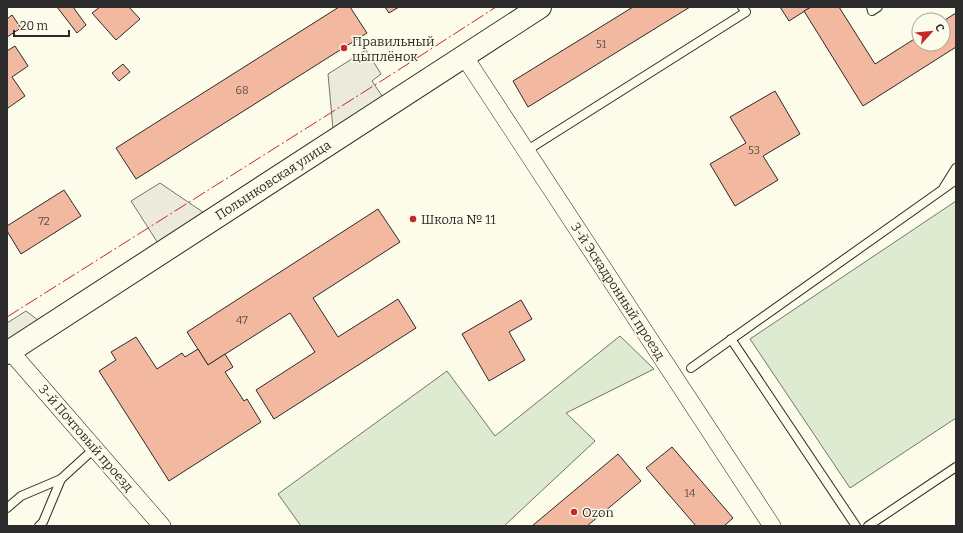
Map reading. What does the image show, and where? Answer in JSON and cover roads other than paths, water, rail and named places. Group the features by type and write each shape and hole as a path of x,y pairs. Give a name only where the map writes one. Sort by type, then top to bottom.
{"street":[{"name":"Полынковская улица","path":"9,352 540,7"},
{"name":"3-й Эскадронный проезд","path":"464,56 772,526"},
{"name":"3-й Почтовый проезд","path":"9,352 162,526"}],"lane":[{"path":"526,151 746,12 742,7"},
{"path":"871,7 872,11 878,7"},
{"path":"941,191 956,168"},
{"path":"691,368 956,180"},
{"path":"731,339 856,526"},
{"path":"7,508 21,496 61,479 95,448"},
{"path":"868,526 956,467"},
{"path":"39,526 43,522 61,479"}],"place":[{"name":"Правильный цыплёнок","path":"344,48"},
{"name":"Школа № 11","path":"413,219"},
{"name":"Ozon","path":"574,512"}]}
